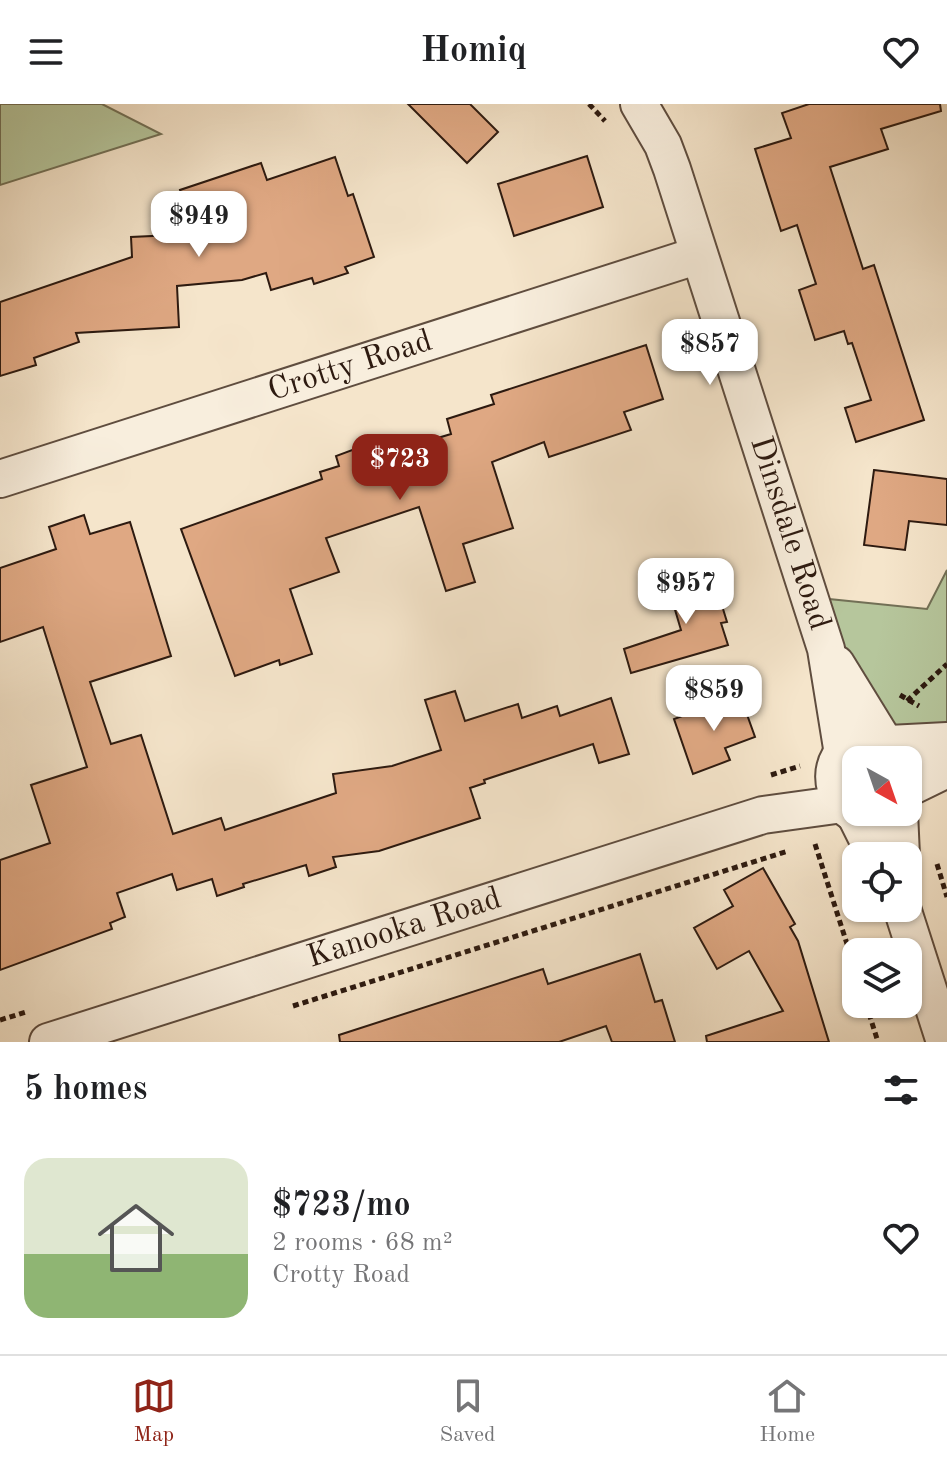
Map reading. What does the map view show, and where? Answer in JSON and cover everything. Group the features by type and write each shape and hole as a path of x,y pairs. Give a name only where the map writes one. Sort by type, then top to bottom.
{"street":[{"name":"Dinsdale Road","path":"639,104 663,145 826,649 842,779"},
{"name":"Crotty Road","path":"0,479 699,255"},
{"name":"Dinsdale Road","path":"826,649 881,746"},
{"path":"922,760 947,741"},
{"path":"922,773 947,769"},
{"name":"Kanooka Road","path":"48,1042 842,787"},
{"path":"907,922 945,1042"}],"path":[{"path":"589,104 613,130"},
{"path":"904,709 912,693 947,664"},
{"path":"284,1009 827,838"},
{"path":"815,842 845,938"},
{"path":"870,1018 878,1042"}],"green space":[{"path":"0,104 102,104 161,134 0,185"},
{"path":"947,570 947,741 889,744 809,597 927,609"}],"building":[{"path":"408,104 470,104 498,132 467,163"},
{"path":"809,104 940,104 941,111 881,129 888,149 830,167 863,269 874,265 924,420 856,442 845,408 871,400 852,343 848,344 844,331 815,340 799,290 816,284 797,225 781,231 755,149 791,138 782,113"},
{"path":"587,156 603,207 514,236 498,184"},
{"path":"335,157 348,196 353,194 374,257 345,267 348,273 314,284 312,278 271,290 266,273 242,280 177,286 179,327 76,333 79,342 34,358 36,365 0,376 0,302 132,257 131,237 195,234 180,190 261,163 267,180"},
{"path":"646,345 663,399 624,412 631,430 549,457 544,442 492,462 513,528 463,544 475,582 446,591 419,507 326,538 339,572 290,589 312,654 280,665 279,660 235,676 181,529 322,479 320,472 339,466 336,456 363,446 373,476 426,459 421,443 451,434 447,419 494,404 491,395"},
{"path":"874,470 947,479 947,525 909,521 905,550 864,545"},
{"path":"84,515 90,534 130,522 171,656 90,682 111,744 141,735 173,834 221,818 225,830 336,793 333,774 392,766 441,750 425,700 455,691 465,721 518,704 522,718 557,706 560,716 611,698 629,754 599,763 593,744 484,780 485,783 470,788 480,818 379,851 333,857 336,867 309,876 306,865 243,884 244,887 217,896 212,879 177,890 172,874 117,893 125,917 110,923 112,929 0,970 0,860 50,843 31,785 87,767 43,627 0,642 0,568 56,549 49,527"},
{"path":"712,573 727,622 721,623 728,645 631,673 624,649 681,630 668,586"},
{"path":"740,695 755,737 725,748 730,760 693,774 674,719"},
{"path":"763,868 795,924 790,927 798,941 829,1042 707,1042 706,1036 783,1011 749,951 717,969 694,928 733,906 724,890"},
{"path":"640,954 655,1002 662,1000 675,1042 612,1042 606,1026 559,1042 340,1042 339,1035 543,969 548,984"}]}
